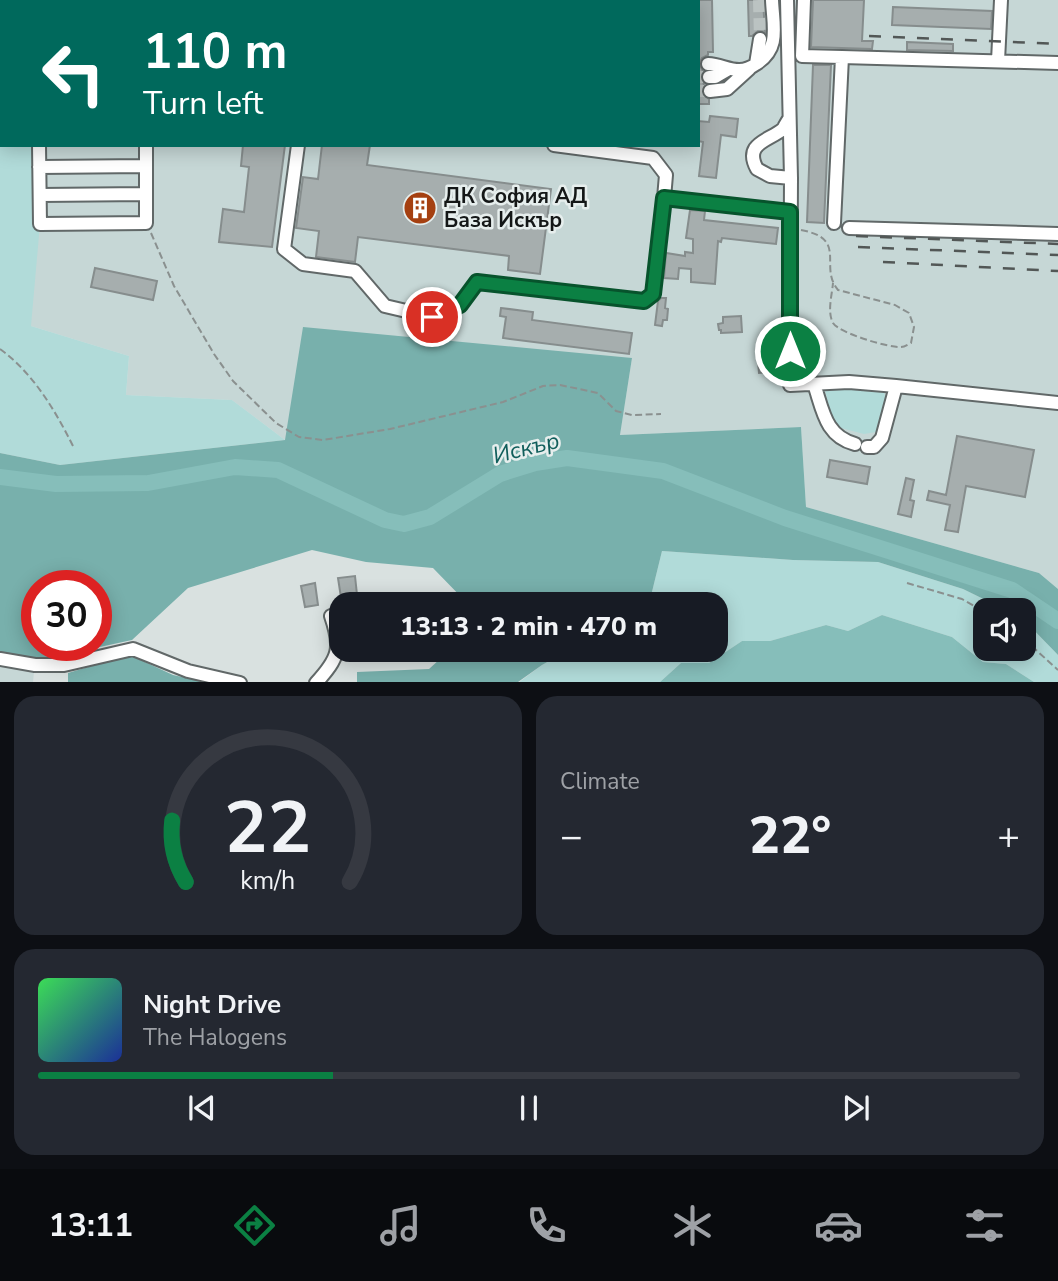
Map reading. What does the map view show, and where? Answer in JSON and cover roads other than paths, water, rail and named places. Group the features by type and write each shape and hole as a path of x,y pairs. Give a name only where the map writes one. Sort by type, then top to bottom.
{"street":[{"path":"710,91 727,89 769,55 774,40 772,0"},
{"path":"787,0 791,178 790,385 849,382 1058,403"},
{"path":"804,0 802,55 1058,63"},
{"path":"998,61 1001,0"},
{"path":"753,66 760,39"},
{"path":"834,223 842,57"},
{"path":"709,71 753,66"},
{"path":"790,118 783,129 758,144 753,156 757,169 770,177 791,178"},
{"path":"39,147 40,224 146,223 146,147"},
{"path":"298,147 284,249 303,264 355,271 385,306 432,317 460,305 477,282 644,301 653,294 666,175 653,158 569,147"},
{"path":"39,167 146,166"},
{"path":"40,195 146,194"},
{"path":"664,198 790,212"},
{"path":"849,228 1058,234"},
{"path":"814,384 830,430 839,438 861,446 874,447 882,438 896,386"},
{"path":"0,659 35,665 65,665 133,649 188,671 240,682"},
{"path":"316,682 333,662"}],"waterway":[{"name":"Искър","path":"0,477 56,484 148,483 235,467 278,470 385,520 404,524 430,517 500,474 535,463 567,458 663,471 785,518 1012,590 1058,621"}],"tunnel":[{"path":"759,0 760,39"},
{"path":"700,77 709,77"},
{"path":"700,91 710,91"}],"railway":[{"path":"869,36 1058,44"},
{"path":"856,236 1058,244"},
{"path":"858,247 1058,255"},
{"path":"883,262 1058,271"}],"place":[{"name":"ДК София АД База Искър","path":"420,208"}]}
